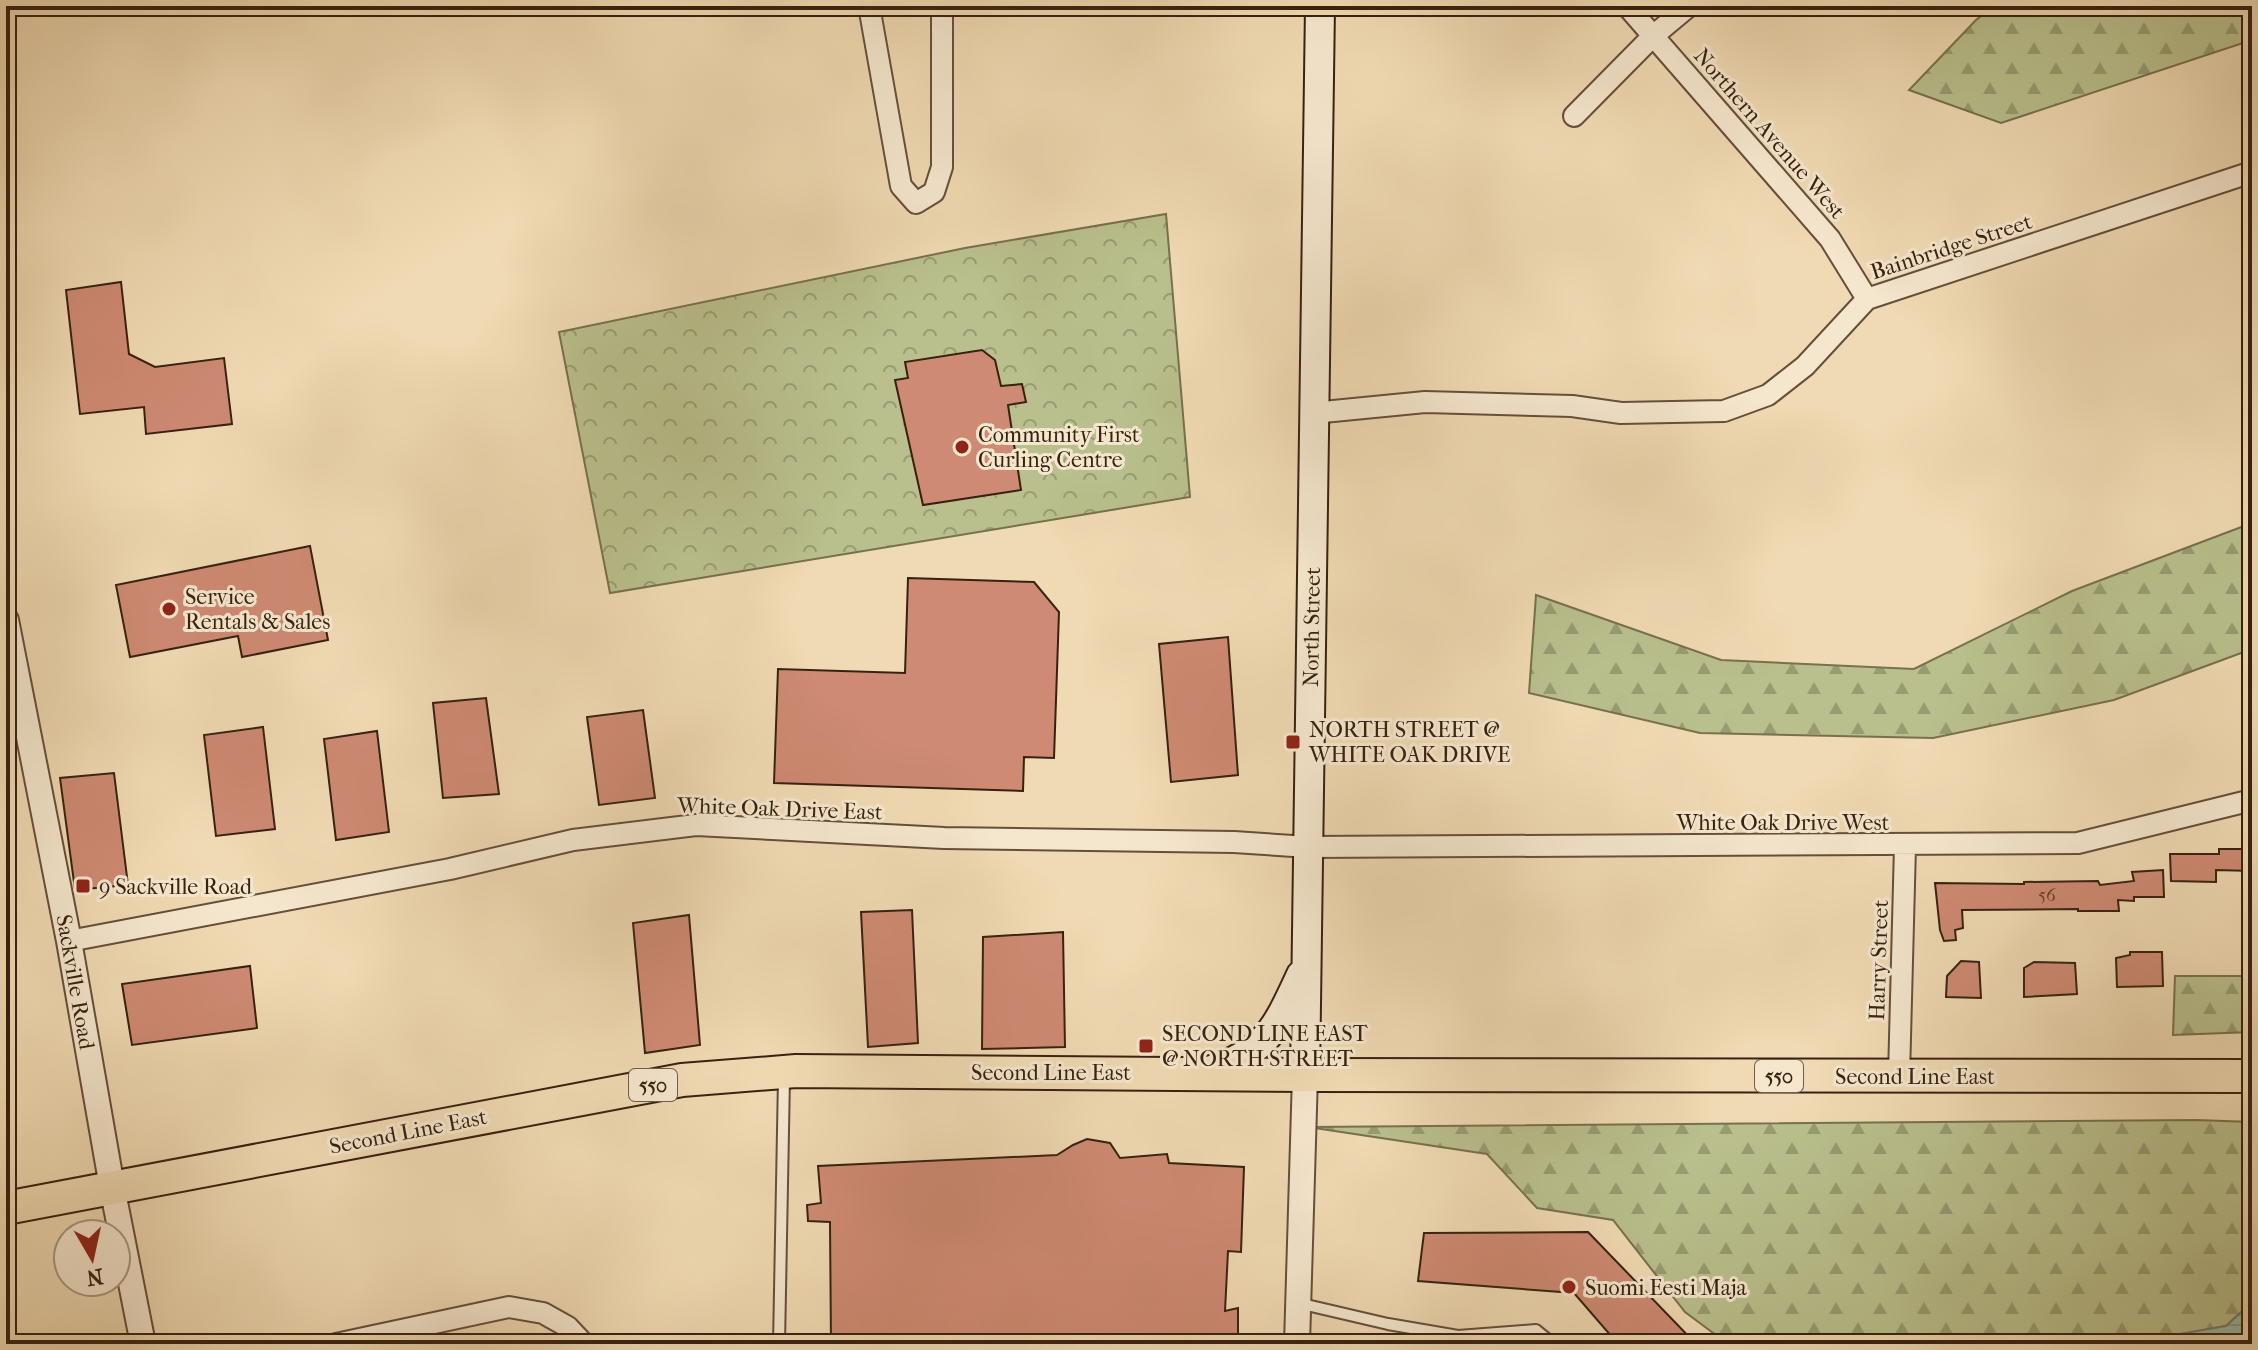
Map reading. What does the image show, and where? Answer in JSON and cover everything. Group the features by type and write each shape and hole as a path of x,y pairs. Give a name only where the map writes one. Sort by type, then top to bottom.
{"highway":[{"name":"Second Line East","path":"6,1208 682,1080 784,1072 2252,1076"}],"main road":[{"name":"North Street","path":"1305,1075 1320,6"},
{"path":"1203,1074 1236,1062 1267,1038 1279,1023 1306,964"}],"street":[{"path":"869,6 901,186 916,203 934,192 942,167 942,6"},
{"name":"Northern Avenue West","path":"1627,6 1830,239 1867,299"},
{"path":"1574,116 1653,36 1689,6"},
{"name":"Bainbridge Street","path":"1313,413 1425,402 1572,406 1621,413 1724,411 1768,395 1805,366 1867,299 2252,172"},
{"name":"Sackville Road","path":"6,620 143,1344"},
{"name":"White Oak Drive West","path":"1308,847 2078,843 2252,800"},
{"name":"White Oak Drive East","path":"69,941 450,869 573,840 696,825 944,838 1234,842 1308,847"},
{"name":"Harry Street","path":"1899,1076 1905,846"},
{"name":"North Street","path":"1297,1344 1305,1075"},
{"path":"336,1344 509,1307 543,1313 568,1327 584,1344"}],"lane":[{"path":"779,1344 784,1072"},
{"path":"1298,1303 1458,1336 1536,1330 1553,1344"}],"green space":[{"path":"1994,6 2252,6 2252,40 2001,123 1909,90 1976,20"},
{"path":"1166,214 1190,497 610,593 559,332 965,248"},
{"path":"2252,523 2252,649 2114,700 1933,738 1700,733 1529,693 1536,595 1721,660 1914,669 2072,591"},
{"path":"2175,976 2252,976 2252,1032 2173,1035"},
{"path":"2252,1122 2252,1302 2226,1326 2170,1336 2193,1344 1728,1344 1685,1312 1613,1220 1537,1208 1487,1154 1308,1127"}],"shaded area":[{"path":"2252,1302 2252,1344 2193,1344 2168,1336 2226,1326"}],"building":[{"path":"121,282 129,354 155,367 224,358 232,424 146,434 144,407 80,414 66,290"},
{"name":"Community First Curling Centre","path":"982,350 995,360 1001,386 1022,384 1026,402 1008,405 1021,490 923,505 895,380 908,378 905,362"},
{"path":"310,546 328,640 242,657 238,636 130,657 116,585"},
{"path":"908,578 1034,582 1059,612 1054,758 1024,757 1023,791 774,783 778,669 905,673"},
{"path":"1228,637 1238,775 1171,782 1159,644"},
{"path":"486,698 499,794 443,798 433,703"},
{"path":"643,710 655,798 599,805 587,717"},
{"path":"263,727 275,829 216,836 204,735"},
{"path":"377,731 389,832 336,840 324,739"},
{"path":"114,773 128,885 75,890 60,778"},
{"path":"2219,849 2252,849 2252,871 2216,870 2216,882 2171,881 2170,854 2219,854"},
{"path":"2163,870 2164,897 2118,900 2119,911 1962,910 1963,928 1955,930 1956,940 1944,941 1940,930 1935,883 2098,881 2100,885 2134,881 2132,872"},
{"path":"912,910 918,1043 868,1047 861,912"},
{"path":"689,915 700,1045 645,1053 633,923"},
{"path":"1063,932 1065,1047 982,1049 983,937"},
{"path":"2130,952 2162,952 2163,986 2117,987 2116,958 2130,955"},
{"path":"1961,961 1979,962 1981,998 1946,997 1947,976"},
{"path":"2034,962 2075,963 2077,994 2024,997 2024,968"},
{"path":"250,966 257,1028 132,1045 122,984"},
{"path":"1087,1139 1110,1143 1120,1158 1167,1154 1169,1163 1244,1167 1241,1252 1228,1251 1225,1311 1238,1308 1238,1339 1160,1336 1159,1344 1069,1344 1069,1340 897,1336 896,1344 831,1344 830,1222 808,1221 807,1205 821,1203 818,1166 1057,1155"},
{"name":"Suomi Eesti Maja","path":"1588,1232 1696,1344 1618,1344 1574,1293 1418,1281 1424,1233"}],"place":[{"name":"Community First Curling Centre","path":"962,447"},
{"name":"Service Rentals & Sales","path":"169,609"},
{"name":"NORTH STREET @ WHITE OAK DRIVE","path":"1293,742"},
{"name":"9 Sackville Road","path":"83,886"},
{"name":"SECOND LINE EAST @ NORTH STREET","path":"1146,1046"},
{"name":"Suomi Eesti Maja","path":"1569,1287"}]}
